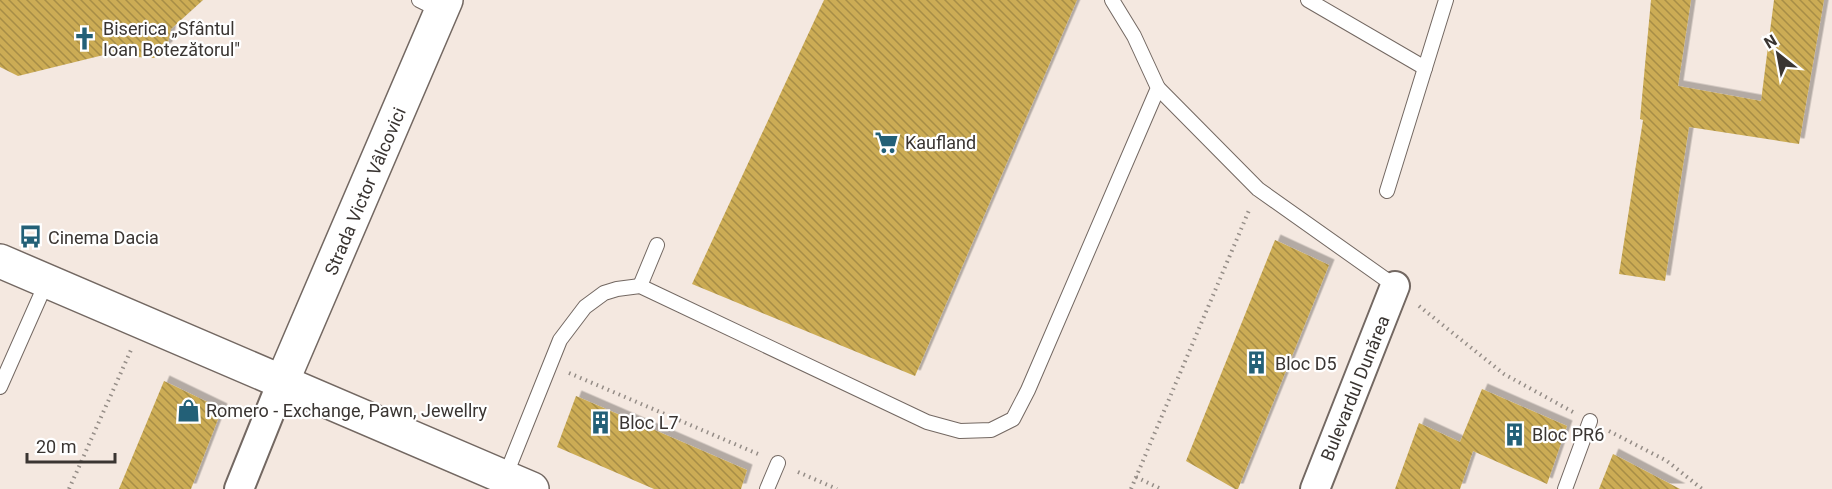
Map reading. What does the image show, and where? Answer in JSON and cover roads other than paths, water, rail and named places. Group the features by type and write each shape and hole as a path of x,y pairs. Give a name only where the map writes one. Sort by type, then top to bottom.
{"street":[{"name":"Strada Victor Vâlcovici","path":"239,489 436,4"},
{"path":"0,261 518,483"},
{"name":"Bulevardul Dunărea","path":"1315,489 1395,286"}],"lane":[{"path":"1112,0 1134,36 1158,88 1258,189 1395,286"},
{"path":"1308,0 1425,68"},
{"path":"1388,191 1446,0"},
{"path":"518,483 549,364 560,340 585,307 604,293 639,286 927,422 960,431 991,430 1013,418 1028,390 1158,88"},
{"path":"639,286 657,245"},
{"path":"0,387 47,281"},
{"path":"1565,489 1590,421"},
{"path":"767,489 777,463"}],"place":[{"name":"Biserica „Sfântul Ioan Botezătorul\"","path":"85,38"},
{"name":"Kaufland","path":"887,142"},
{"name":"Cinema Dacia","path":"30,237"},
{"name":"Bloc D5","path":"1257,363"},
{"name":"Romero - Exchange, Pawn, Jewellry","path":"188,410"},
{"name":"Bloc L7","path":"601,422"},
{"name":"Bloc PR6","path":"1514,434"}]}
